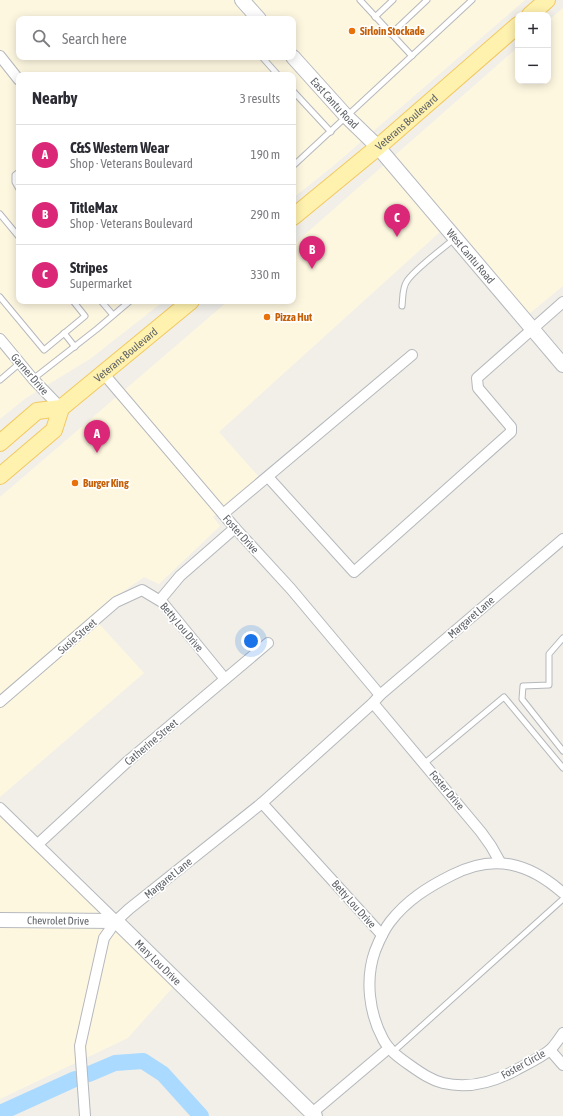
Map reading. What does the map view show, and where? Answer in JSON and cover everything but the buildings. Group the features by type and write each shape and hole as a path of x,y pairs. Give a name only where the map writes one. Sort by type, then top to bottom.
{"main road":[{"path":"533,12 547,0"},
{"name":"Veterans Boulevard","path":"296,215 378,147 515,28"},
{"name":"Veterans Boulevard","path":"61,408 187,304"},
{"path":"0,443 37,411 61,408 54,430 1,473"}],"street":[{"path":"242,0 254,16"},
{"path":"0,56 16,76"},
{"name":"East Cantu Road","path":"296,60 347,117 378,147"},
{"name":"West Cantu Road","path":"378,147 563,365"},
{"path":"268,477 354,572 511,432 511,427 478,388 477,378 563,302"},
{"name":"Garner Drive","path":"0,339 33,379 61,408"},
{"path":"223,514 412,355"},
{"name":"Foster Drive","path":"103,373 235,528 291,589 425,764 481,832 500,862"},
{"name":"Betty Lou Drive","path":"225,679 160,600 180,576 235,528"},
{"name":"Margaret Lane","path":"85,1116 80,1046 104,938 116,922 129,909 262,803 376,699 563,539"},
{"name":"Susie Street","path":"0,702 116,602 142,590 160,600"},
{"name":"Catherine Street","path":"38,844 128,761 268,643"},
{"name":"Betty Lou Drive","path":"262,803 382,935"},
{"name":"Mary Lou Drive","path":"0,808 314,1114"},
{"name":"Foster Circle","path":"563,893 553,884 524,867 500,862 480,865 458,872 420,893 390,922 382,935 373,958 369,988 376,1022 383,1039 391,1050 420,1073 434,1080 457,1085 470,1085 490,1081 504,1076 550,1050 563,1033"},
{"name":"Chevrolet Drive","path":"0,920 116,922"},
{"path":"314,1114 391,1050"},
{"path":"550,1050 563,1065"}],"lane":[{"path":"360,0 412,56"},
{"path":"376,17 393,0"},
{"path":"391,34 427,0"},
{"path":"296,163 472,0"},
{"path":"265,60 275,72"},
{"path":"296,94 331,132"},
{"path":"16,174 14,182 16,185"},
{"path":"0,214 16,233"},
{"path":"402,306 403,293 407,282 415,272 455,239"},
{"path":"0,297 44,350 85,316 75,304"},
{"path":"104,304 114,315"},
{"path":"33,379 75,347 127,304"},
{"path":"64,333 75,347"},
{"path":"0,380 20,363"},
{"path":"563,638 549,654 549,685 523,686 522,699 563,750"},
{"path":"425,764 504,697 563,768"},
{"path":"391,1050 563,899"}],"shaded area":[{"path":"0,0 525,0 332,167 296,196 296,72 16,72 16,304 160,304 90,359 26,398 0,419"},
{"path":"563,8 563,286 529,314 452,221 219,432 259,477 213,517 220,526 159,584 144,577 114,598 92,616 144,673 0,797 0,497 225,304 296,304 296,242 515,50 515,84 551,84 551,18"},
{"path":"0,815 174,986 128,1038 0,1099"}],"waterway":[{"path":"89,1074 115,1063 143,1061 163,1074 201,1116"},
{"path":"0,1113 75,1079"}],"place":[{"name":"Sirloin Stockade","path":"352,31"},
{"name":"Stripes","path":"397,237"},
{"name":"TitleMax","path":"312,269"},
{"name":"Pizza Hut","path":"267,317"},
{"name":"C&S Western Wear","path":"97,453"},
{"name":"Burger King","path":"75,483"}]}
